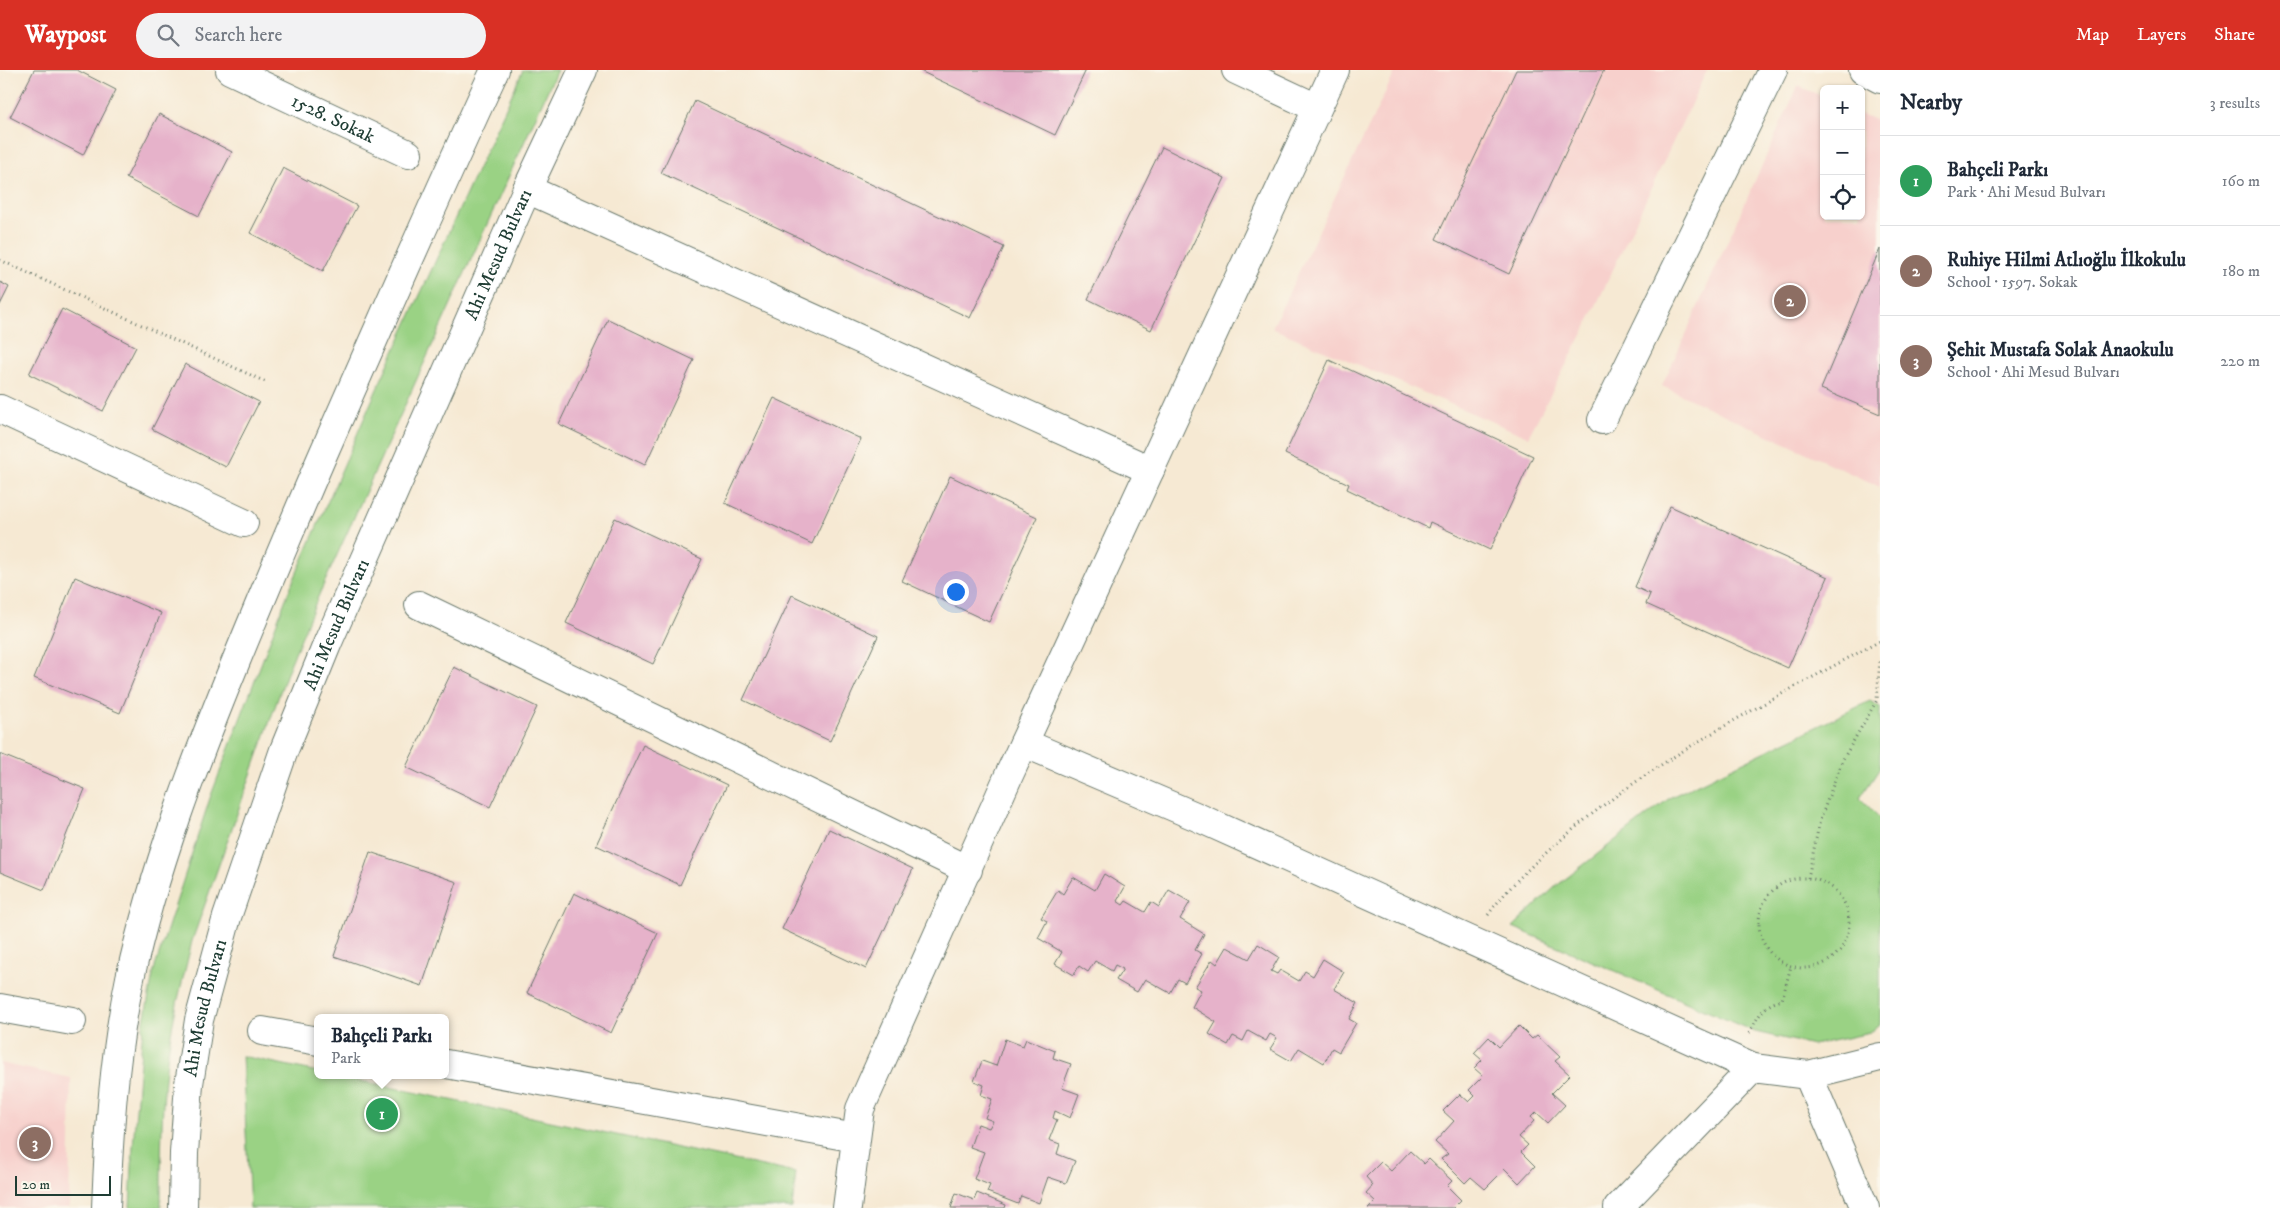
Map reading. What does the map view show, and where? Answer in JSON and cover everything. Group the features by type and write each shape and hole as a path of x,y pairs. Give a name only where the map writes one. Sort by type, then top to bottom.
{"street":[{"name":"1528. Sokak","path":"230,70 408,154"},
{"path":"106,1208 113,1090 130,978 147,911 173,825 202,745 285,541 446,176 495,70"},
{"name":"Ahi Mesud Bulvarı","path":"183,1208 184,1153 189,1084 199,1020 227,917 253,838 284,750 328,642 527,189 583,70"},
{"path":"1236,70 1318,108"},
{"path":"847,1208 860,1109 1024,743 1335,70"},
{"path":"1602,420 1774,70"},
{"path":"1863,70 1880,78"},
{"path":"527,189 1150,470"},
{"path":"0,409 244,523"},
{"path":"419,605 968,870"},
{"path":"1024,743 1194,816 1753,1068 1808,1075 1880,1057"},
{"path":"0,1008 72,1021"},
{"path":"262,1031 314,1040"},
{"path":"449,1065 856,1138"},
{"path":"1618,1208 1753,1068"},
{"path":"1808,1075 1865,1208"}],"path":[{"path":"0,260 268,383"},
{"path":"1475,942 1486,918 1503,894 1549,850 1597,809 1650,770 1707,736 1880,641"},
{"path":"1808,878 1820,820 1842,761 1877,700 1880,659"},
{"path":"1808,878 1828,884 1839,893 1847,906 1850,921 1848,936 1842,949 1832,960 1818,967 1803,969 1791,966 1775,958 1765,946 1760,932 1759,916 1764,902 1772,890 1784,882 1808,878"},
{"path":"1747,1037 1762,1011 1771,1003 1782,1000 1791,966"}],"shaded area":[{"path":"1396,70 1707,70 1584,331 1528,437 1272,328"},
{"path":"1798,86 1820,95 1820,220 1865,220 1865,116 1880,122 1880,487 1662,386"},
{"path":"0,1063 71,1078 69,1208 0,1208"}],"green space":[{"path":"523,70 557,70 318,597 288,670 192,941 175,1013 164,1092 161,1208 130,1208 143,1026 154,970 210,798 288,593 376,391"},
{"path":"1870,701 1880,707 1880,768 1860,798 1880,818 1880,1024 1870,1033 1813,1045 1755,1032 1513,927 1555,887 1671,797"},
{"path":"242,1056 314,1071 314,1079 352,1079 796,1173 792,1208 250,1208"}],"building":[{"path":"34,70 77,70 116,90 83,155 10,117"},
{"path":"918,70 1086,70 1055,135"},
{"path":"1516,70 1604,70 1509,274 1436,239"},
{"path":"695,101 1004,247 970,318 661,173"},
{"path":"159,114 232,152 199,216 126,178"},
{"path":"1162,147 1225,178 1151,330 1088,299"},
{"path":"283,168 357,206 323,271 250,233"},
{"path":"1880,249 1880,414 1821,389"},
{"path":"0,282 9,287 0,305"},
{"path":"62,309 136,347 103,411 29,374"},
{"path":"608,319 694,360 645,465 559,424"},
{"path":"1329,360 1533,456 1490,550 1430,522 1428,528 1347,489 1349,484 1285,454"},
{"path":"185,364 259,402 226,467 152,429"},
{"path":"774,398 861,439 812,544 725,503"},
{"path":"950,476 1037,517 989,622 902,581"},
{"path":"1670,506 1828,577 1788,668 1646,604 1650,594 1635,587"},
{"path":"615,518 702,559 653,664 566,623"},
{"path":"75,577 161,613 120,713 34,678"},
{"path":"792,595 878,636 830,741 743,700"},
{"path":"454,667 537,707 490,807 406,767"},
{"path":"643,745 727,785 680,885 596,845"},
{"path":"0,754 85,789 44,890 0,872"},
{"path":"829,829 913,869 866,969 782,929"},
{"path":"370,852 457,882 422,986 334,956"},
{"path":"1104,874 1125,887 1117,901 1123,905 1126,901 1145,912 1151,902 1159,907 1169,890 1190,902 1180,919 1204,934 1195,950 1202,954 1185,983 1178,979 1170,993 1145,979 1137,992 1116,980 1123,969 1115,965 1112,971 1095,961 1088,972 1079,966 1074,975 1055,964 1062,952 1038,938 1047,921 1041,918 1058,890 1063,894 1073,877 1095,890"},
{"path":"574,893 658,933 611,1033 527,993"},
{"path":"1258,944 1279,957 1271,971 1277,974 1280,970 1299,981 1305,971 1313,976 1323,959 1344,972 1334,989 1358,1003 1349,1019 1356,1023 1339,1052 1332,1048 1324,1063 1299,1048 1291,1061 1270,1049 1277,1038 1270,1034 1266,1041 1248,1031 1243,1041 1233,1036 1228,1045 1209,1034 1216,1022 1192,1007 1201,990 1195,987 1212,960 1217,964 1227,947 1249,959"},
{"path":"1519,1026 1532,1039 1537,1035 1560,1057 1555,1061 1570,1075 1552,1093 1565,1105 1548,1123 1536,1112 1531,1117 1534,1121 1519,1137 1528,1145 1521,1152 1535,1166 1519,1183 1505,1169 1485,1189 1471,1177 1465,1183 1441,1159 1448,1154 1435,1142 1454,1121 1443,1111 1460,1094 1469,1102 1475,1096 1469,1090 1483,1076 1474,1068 1482,1060 1474,1053 1489,1037 1499,1047"},
{"path":"1005,1039 1023,1046 1026,1039 1055,1051 1053,1058 1071,1064 1062,1088 1079,1094 1070,1118 1055,1111 1053,1118 1057,1120 1049,1140 1060,1144 1057,1154 1075,1161 1066,1183 1048,1177 1039,1203 1021,1196 1018,1204 987,1192 990,1185 974,1179 984,1152 970,1147 978,1124 989,1128 993,1121 985,1118 992,1099 981,1095 984,1085 974,1081 982,1061 996,1066"},
{"path":"1410,1151 1424,1164 1429,1159 1452,1181 1447,1186 1461,1200 1453,1208 1368,1208 1375,1201 1366,1193 1373,1185 1366,1177 1381,1162 1391,1171"},
{"path":"956,1193 974,1200 977,1193 1006,1205 1005,1208 951,1208"}],"place":[{"name":"Ruhiye Hilmi Atlıoğlu İlkokulu","path":"1790,301"},
{"name":"Bahçeli Parkı","path":"382,1114"},
{"name":"Şehit Mustafa Solak Anaokulu","path":"35,1143"}]}
